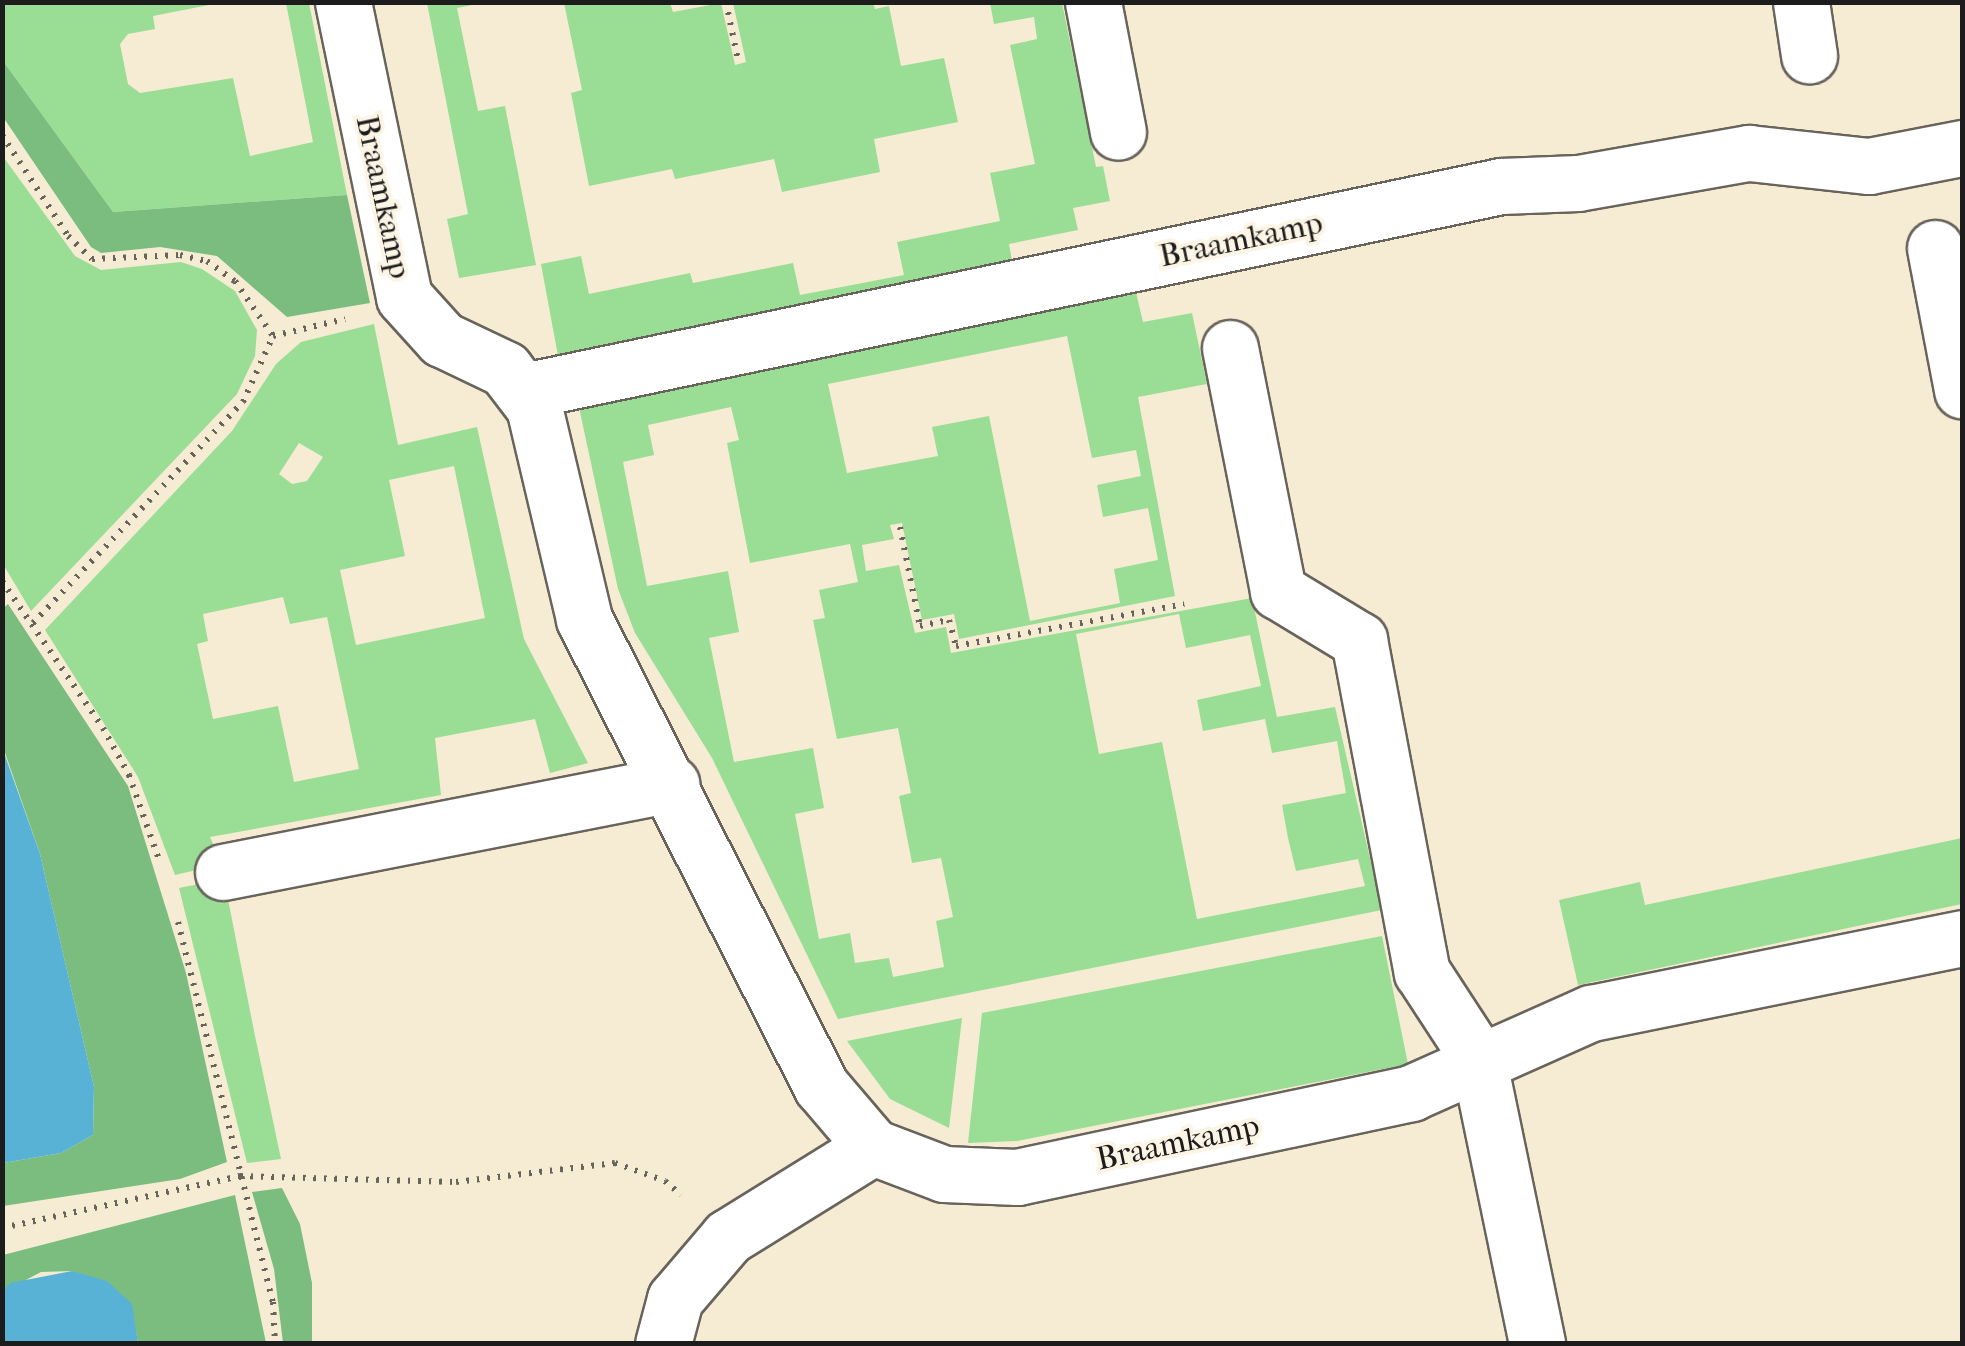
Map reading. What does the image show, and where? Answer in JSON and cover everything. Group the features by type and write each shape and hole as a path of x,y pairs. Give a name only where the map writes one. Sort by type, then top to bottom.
{"street":[{"name":"Braamkamp","path":"344,2 395,266 410,304 422,324 505,369 534,407 584,619 821,1086 873,1147 944,1174 1018,1177 1411,1093 1478,1058 1592,1013 1962,938"},
{"path":"1092,2 1118,132"},
{"name":"Braamkamp","path":"524,391 1501,186 1578,183 1748,153 1868,166 1962,148"},
{"path":"1936,248 1962,390"},
{"path":"1230,348 1278,591 1359,640 1422,972 1478,1058 1537,1344"},
{"path":"223,872 671,784"},
{"path":"663,1344 675,1299 728,1237 873,1147"}],"path":[{"path":"726,2 738,60"},
{"path":"2,135 68,236 92,259 180,255 207,261 236,281 272,336"},
{"path":"272,336 410,304"},
{"path":"32,624 243,402 272,336"},
{"path":"900,528 920,626 949,620 956,646 1184,604"},
{"path":"2,581 129,775 162,867"},
{"path":"176,918 272,1302 274,1344"},
{"path":"2,1228 240,1176 456,1182 615,1163 665,1181 728,1237"}],"green space":[{"path":"2,3 219,3 153,16 155,29 128,34 120,44 128,84 140,93 233,78 250,156 313,142 286,3 309,3 347,195 113,212 3,61"},
{"path":"427,3 482,3 457,8 478,111 505,106 536,265 459,278 447,219 468,214"},
{"path":"564,3 670,3 673,12 721,3 735,65 746,62 733,3 873,3 875,9 889,6 901,66 944,58 958,122 874,139 880,172 782,192 774,159 675,179 672,169 589,186 571,93 582,90"},
{"path":"990,3 1062,3 1096,167 1103,166 1110,201 1073,208 1078,230 1009,244 1015,277 558,356 541,264 581,256 589,294 690,273 693,283 793,263 800,295 904,275 897,242 1000,221 990,173 1035,164 1010,45 1037,39 1034,17 994,24"},
{"path":"3,61 113,212 347,195 370,303 287,317 217,256 160,247 101,253 91,247 3,117"},
{"path":"2,155 75,256 101,270 181,262 202,269 235,291 257,330 255,356 237,394 31,611 3,564"},
{"path":"1135,288 1143,322 1192,313 1207,384 1138,397 1175,596 959,639 954,614 922,620 902,523 890,525 894,539 862,545 866,571 899,565 915,633 946,627 951,653 1252,598 1277,717 1335,707 1382,910 838,1019 712,758 635,633 618,589 577,398","holes":["1067,336 1092,458 1136,450 1141,476 1097,485 1103,517 1148,508 1158,560 1114,569 1120,603 1030,621 989,416 932,427 938,456 847,473 828,384","731,407 739,440 727,443 750,563 850,544 858,582 819,590 825,618 813,620 837,739 898,728 911,793 899,796 912,863 941,858 953,917 936,921 944,967 893,977 889,958 855,963 850,933 819,939 795,814 824,808 813,748 734,762 709,638 739,632 728,571 647,586 623,462 654,455 648,425","1179,614 1186,648 1250,635 1261,686 1197,700 1203,731 1265,719 1272,753 1337,741 1346,793 1282,805 1288,838 1296,871 1358,859 1365,886 1197,919 1162,742 1099,754 1076,634"]},
{"path":"374,324 398,445 477,427 524,639 588,763 550,773 535,719 435,738 441,795 210,837 222,864 175,875 138,777 45,630 232,431 276,364 301,342","holes":["299,443 323,457 307,481 292,484 279,474","454,466 485,618 356,645 340,570 405,556 389,480","283,597 290,624 327,617 359,769 294,782 278,706 213,719 197,644 208,641 203,614"]},
{"path":"8,604 128,786 186,973 227,1162 180,1179 3,1206 3,1163 61,1153 93,1135 94,1087 40,854 3,747 2,609"},
{"path":"1962,838 1962,904 1578,985 1559,900 1640,882 1645,905"},
{"path":"224,879 281,1159 247,1163 179,888"},
{"path":"1382,936 1408,1064 1017,1141 968,1143 982,1013"},
{"path":"962,1018 949,1128 890,1099 847,1041"},
{"path":"282,1188 300,1224 312,1283 312,1343 283,1343 274,1269 252,1192"},
{"path":"235,1195 266,1343 138,1343 131,1304 72,1271 41,1272 3,1292 3,1255"}],"water":[{"path":"2,747 40,854 94,1087 93,1135 61,1153 3,1163"},
{"path":"72,1271 107,1281 132,1304 138,1343 3,1343 3,1292 10,1283"}]}
